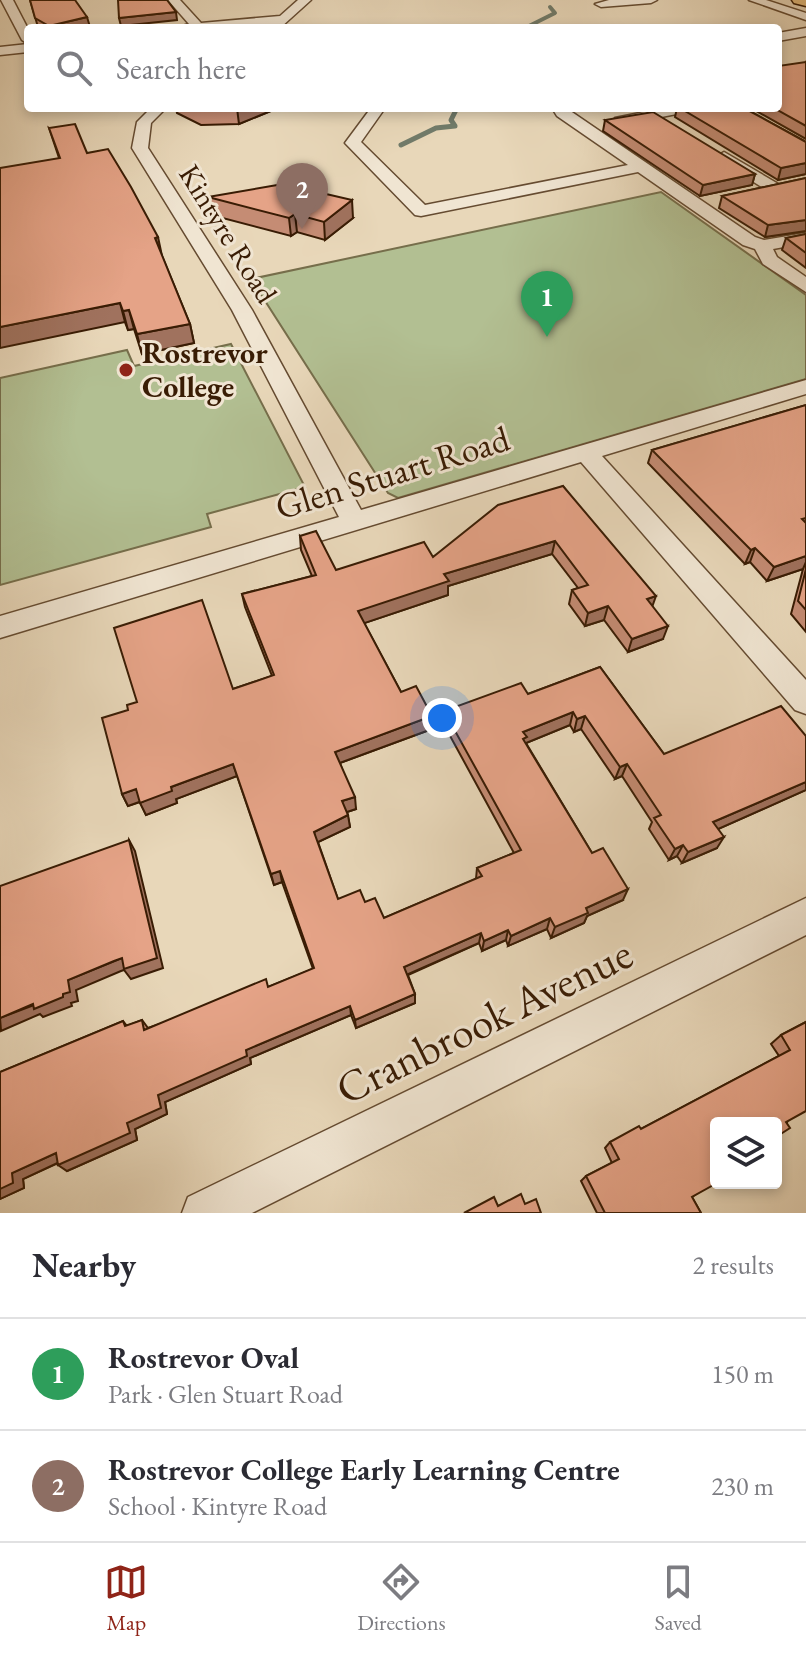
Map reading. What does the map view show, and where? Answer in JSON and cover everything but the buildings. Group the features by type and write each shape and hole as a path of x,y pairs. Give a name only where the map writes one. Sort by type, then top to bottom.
{"main road":[{"path":"799,0 806,2"}],"street":[{"path":"7,0 24,32"},
{"path":"174,0 195,24"},
{"path":"278,24 305,0"},
{"path":"601,4 651,0"},
{"path":"755,0 806,17"},
{"path":"222,24 284,19"},
{"path":"782,36 806,32"},
{"path":"0,51 24,48"},
{"name":"Kintyre Road","path":"155,112 144,122 140,148 242,310 354,520"},
{"path":"375,112 353,143 421,211 642,167"},
{"path":"564,112 642,167 704,203 749,241 763,246 806,238"},
{"path":"583,127 666,112"},
{"path":"655,114 682,130"},
{"path":"708,147 774,188"},
{"path":"743,195 795,183"},
{"path":"763,246 769,260 806,286"},
{"name":"Glen Stuart Road","path":"0,627 806,387"},
{"path":"585,452 806,701"},
{"name":"Cranbrook Avenue","path":"204,1213 806,916"}],"green space":[{"path":"661,192 806,295 806,379 398,498 388,493 251,279"},
{"path":"231,344 305,487 207,514 211,527 0,585 0,378 127,350 134,366"}],"waterway":[{"path":"533,24 555,13 550,7"},
{"path":"401,145 436,128 455,126 451,120 455,112"}],"place":[{"name":"Rostrevor College Early Learning Centre","path":"302,229"},
{"name":"Rostrevor Oval","path":"547,337"},
{"name":"Rostrevor College","path":"126,370"}]}
